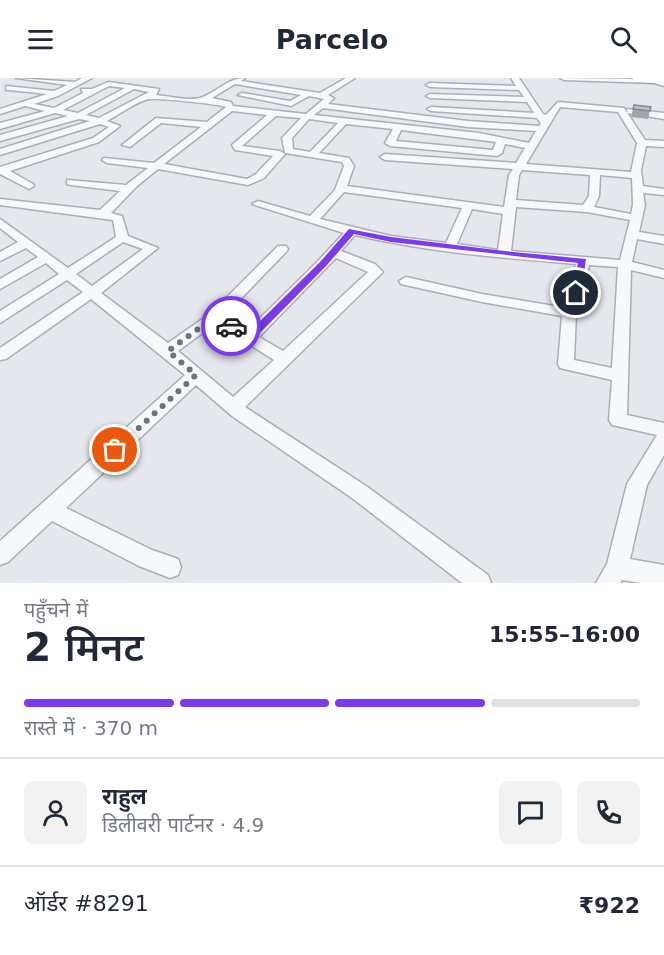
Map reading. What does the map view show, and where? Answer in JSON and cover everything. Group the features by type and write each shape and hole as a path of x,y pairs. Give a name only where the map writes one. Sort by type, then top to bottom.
{"highway":[{"path":"637,78 664,81"}],"street":[{"path":"20,78 77,84"},
{"path":"0,112 57,93 88,78"},
{"path":"0,126 57,110 117,78"},
{"path":"312,220 329,205 333,196 341,188 349,166 345,160 288,151 287,138 320,101 334,88 351,78"},
{"path":"515,78 544,122"},
{"path":"564,78 664,81"},
{"path":"103,214 129,189 209,125 229,106 272,79"},
{"path":"148,96 194,101 205,99 237,80 308,94 320,101 429,120 544,122"},
{"path":"423,130 429,120 431,109 431,82 522,88"},
{"path":"0,152 100,121 156,91 108,84"},
{"path":"0,137 79,116 133,87"},
{"path":"324,87 334,88"},
{"path":"9,88 57,93"},
{"path":"66,89 93,91"},
{"path":"242,96 291,104 308,94"},
{"path":"430,96 530,100"},
{"path":"205,99 229,106 274,113 479,136 532,147"},
{"path":"0,170 96,140 116,126 25,104"},
{"path":"504,254 514,175 532,147 544,122 558,104 664,116"},
{"path":"431,109 544,122"},
{"path":"621,110 642,143 637,176 639,205 625,264 618,420 664,430"},
{"path":"107,160 158,166 248,182 260,176 280,154 238,148 237,145 274,113"},
{"path":"627,119 664,125"},
{"path":"127,145 159,120 209,125"},
{"path":"313,154 344,121"},
{"path":"398,128 390,143 497,153 501,142"},
{"path":"642,143 664,144"},
{"path":"385,158 637,176"},
{"path":"0,170 29,186"},
{"path":"587,209 594,196 594,172"},
{"path":"71,182 129,189"},
{"path":"341,188 468,206 587,209 636,218"},
{"path":"638,189 664,192"},
{"path":"0,202 103,214 118,218 123,238"},
{"path":"258,204 391,240 504,254 625,264 664,274"},
{"path":"450,247 468,206"},
{"path":"2,226 168,351 234,407 359,492 480,583"},
{"path":"249,338 352,231"},
{"path":"632,234 664,240"},
{"path":"0,318 123,238"},
{"path":"0,355 116,276 152,248 123,238"},
{"path":"0,257 26,243"},
{"path":"168,351 216,316 282,249"},
{"path":"234,407 376,272 333,252"},
{"path":"0,285 46,258"},
{"path":"583,261 573,309 569,313 566,364 621,376"},
{"path":"406,281 482,298 569,313"},
{"path":"216,316 284,359"},
{"path":"0,555 196,375"},
{"path":"664,440 637,484 612,575 664,576"},
{"path":"50,510 147,559 170,567"}],"building":[{"path":"634,105 651,107 650,111 633,109"}],"way so far":[{"path":"115,450 196,375 168,351 216,316 231,326"}],"route":[{"path":"231,326 249,338 274,315 352,231 391,240 583,261 576,293"}]}
